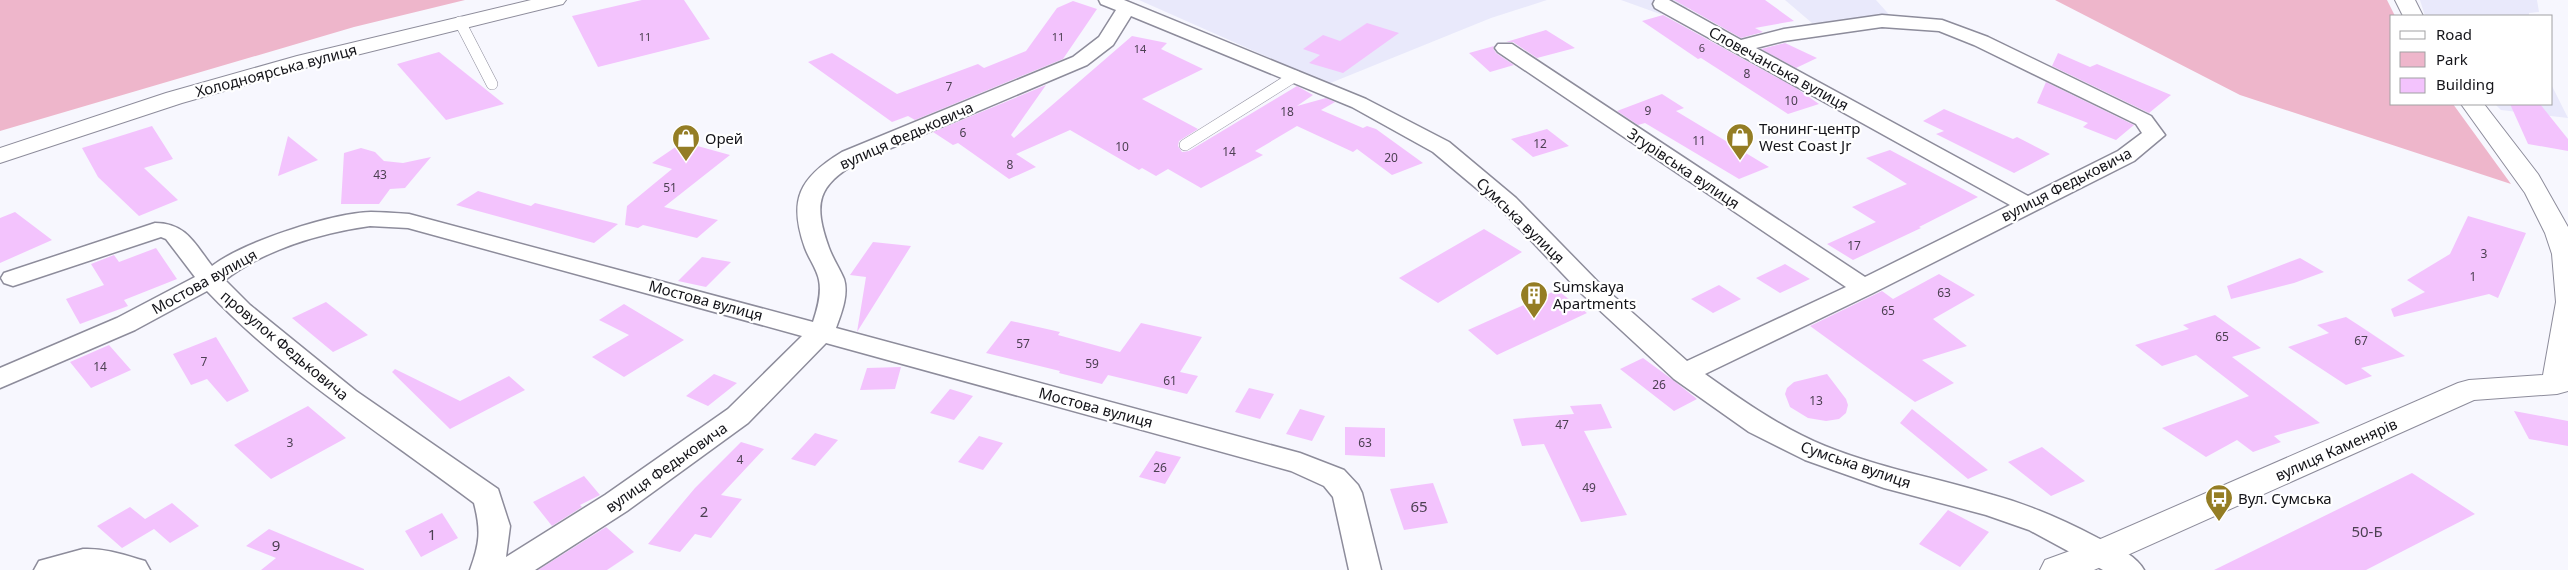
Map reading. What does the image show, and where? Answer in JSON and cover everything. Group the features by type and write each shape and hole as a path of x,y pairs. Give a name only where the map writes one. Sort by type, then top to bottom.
{"street":[{"name":"Холодноярська вулиця","path":"0,156 174,98 305,61 556,0"},
{"path":"2405,0 2412,15"},
{"name":"вулиця Федьковича","path":"510,570 616,503 738,416 822,332 831,306 832,281 817,247 809,214 809,198 815,186 830,169 850,157 1080,62 1106,41 1118,4"},
{"name":"Сумська вулиця","path":"1118,4 1295,76 1400,123 1441,147 1508,203 1591,289 1684,373 1759,425 1815,453 1894,480 1990,505 2040,522 2101,553 2128,570"},
{"name":"Словечанська вулиця","path":"1662,4 2027,205"},
{"name":"вулиця Федьковича","path":"1684,373 1864,288 2126,156 2154,135 2144,120 1981,41 1942,26 1882,21 1804,32 1740,46"},
{"name":"Згурівська вулиця","path":"1505,48 1864,288"},
{"path":"2473,105 2504,141 2551,217 2566,256 2568,300"},
{"name":"Мостова вулиця","path":"0,380 126,324 210,279 238,260 268,246 341,223 391,218 409,220 1300,462 1334,478 1347,493 1365,570"},
{"name":"провулок Федьковича","path":"13,278 141,234 165,230 174,234 210,279 241,311 346,398 437,460 487,497 494,526 492,553 486,570"},
{"path":"2562,386 2568,305"},
{"name":"вулиця Каменярів","path":"2057,570 2101,553 2469,390 2562,386"},
{"path":"50,570 70,562 91,559 134,570"}],"lane":[{"path":"460,22 492,84"},
{"path":"1185,145 1295,76"}],"shaded area":[{"path":"1139,0 1547,0 1491,18 1328,84"},
{"path":"1621,0 1722,0 1660,14"},
{"path":"1785,0 1876,0 1894,20 1812,23"},
{"path":"2420,0 2537,0 2539,12 2529,13 2529,15 2425,15"},
{"path":"2553,88 2568,118 2501,110 2496,105 2553,105"}],"green space":[{"path":"0,0 465,0 354,27 0,131"},
{"path":"2055,0 2387,0 2394,15 2390,15 2390,105 2454,105 2511,184 2240,95"}],"building":[{"path":"642,0 684,0 710,39 598,67 572,16"},
{"path":"1674,0 1765,0 1794,21 1755,28 1763,32 1741,38"},
{"path":"1073,1 1097,9 1063,59 915,120 908,116 892,122 808,62 832,53 897,94 978,64 984,68 1026,51 1057,8"},
{"path":"1663,15 1796,88 1819,104 1788,114 1701,58 1698,59 1642,21"},
{"path":"1367,23 1399,33 1343,73 1309,63 1320,55 1303,49 1323,35 1340,41"},
{"path":"1546,30 1575,48 1537,58 1513,42 1506,42"},
{"path":"1132,36 1167,43 1161,49 1203,69 1142,99 1198,129 1179,141 1178,146 1182,152 1189,151 1297,86 1313,95 1297,106 1326,98 1335,102 1321,110 1363,128 1367,126 1376,129 1423,163 1392,175 1357,149 1353,152 1297,126 1255,151 1263,155 1201,188 1168,169 1156,176 1142,168 1139,170 1070,130 1016,154 1036,167 1009,179 958,143 953,145 933,132 1046,85 1011,135 1014,138"},
{"path":"1785,43 1817,58 1796,68 1761,49"},
{"path":"1494,46 1493,48 1496,53 1514,65 1490,72 1469,53"},
{"path":"439,52 504,104 446,120 397,64"},
{"path":"2058,53 2090,67 2097,64 2171,95 2149,113 2052,66"},
{"path":"2046,82 2134,125 2116,140 2083,127 2088,123 2037,103"},
{"path":"1662,94 1684,108 1676,111 1769,167 1739,179 1645,123 1638,125 1617,111"},
{"path":"2510,105 2541,105 2568,139 2568,151 2528,144"},
{"path":"1944,109 2013,139 2017,137 2050,154 2014,173 1936,134 1944,131 1923,121"},
{"path":"152,126 173,159 144,168 178,200 139,216 98,177 82,148"},
{"path":"1547,129 1569,146 1533,157 1511,139"},
{"path":"288,136 318,160 278,176"},
{"path":"683,142 730,155 664,207 718,220 697,238 643,225 638,228 625,225 627,206 672,169 652,163"},
{"path":"361,148 375,152 384,161 403,163 431,157 405,188 390,189 379,204 341,204 344,153"},
{"path":"1890,150 1978,197 1919,227 1921,228 1853,260 1827,244 1876,222 1852,207 1907,184 1866,158"},
{"path":"478,191 531,206 535,203 618,224 594,243 456,205"},
{"path":"15,212 52,240 0,263 0,218"},
{"path":"2468,216 2526,233 2498,298 2489,294 2394,317 2391,309 2425,292 2407,280 2450,254"},
{"path":"1484,229 1522,252 1438,303 1399,278"},
{"path":"873,242 911,246 857,332 866,277 850,275"},
{"path":"156,248 177,279 124,300 128,306 80,324 66,299 104,285 91,264 114,255 119,262"},
{"path":"702,257 731,262 706,287 678,281"},
{"path":"2300,258 2324,272 2294,283 2231,299 2227,286"},
{"path":"1785,264 1810,279 1780,293 1756,278"},
{"path":"1939,274 1975,295 1933,319 1967,346 1922,360 1954,383 1915,402 1810,326 1882,291 1893,299"},
{"path":"1719,285 1741,299 1713,313 1691,299"},
{"name":"Sumskaya Apartments","path":"1557,290 1587,313 1497,355 1468,330"},
{"path":"326,302 368,335 333,352 292,318"},
{"path":"624,304 684,340 624,377 592,357 629,335 599,320"},
{"path":"2215,315 2261,348 2232,357 2320,423 2274,436 2281,442 2253,452 2237,440 2206,457 2162,428 2249,396 2196,355 2162,366 2135,345 2189,329 2183,325"},
{"path":"2346,317 2405,356 2361,368 2372,376 2346,385 2288,347 2329,333 2317,325"},
{"path":"1011,321 1060,332 1058,335 1120,352 1141,323 1202,337 1180,372 1198,376 1187,394 1108,375 1102,384 1059,373 1060,371 986,353"},
{"path":"216,337 249,391 227,402 207,379 191,385 173,354"},
{"path":"109,345 131,370 91,388 70,362"},
{"path":"1643,358 1697,399 1674,411 1620,369"},
{"path":"901,367 895,389 860,390 867,368"},
{"path":"395,369 460,401 509,376 525,390 450,429 392,372"},
{"path":"714,374 737,383 708,406 686,396"},
{"path":"1827,374 1846,399 1848,405 1846,413 1839,419 1826,421 1808,418 1790,407 1785,394 1787,388 1794,382"},
{"path":"1249,388 1274,394 1260,419 1235,412"},
{"path":"950,389 973,396 954,420 930,413"},
{"path":"1601,404 1612,428 1584,431 1627,515 1581,522 1544,444 1522,446 1513,419 1574,414 1570,406"},
{"path":"308,406 346,438 271,479 234,445"},
{"path":"1300,409 1325,416 1312,441 1286,434"},
{"path":"1912,409 1988,470 1968,479 1900,423"},
{"path":"2514,411 2568,421 2568,446 2529,439"},
{"path":"1345,427 1385,428 1385,457 1345,455"},
{"path":"815,433 838,440 815,466 791,459"},
{"path":"979,436 1003,443 983,470 958,462"},
{"path":"741,442 764,449 721,495 742,499 711,538 695,534 680,552 648,544 695,488"},
{"path":"2042,447 2085,481 2051,496 2008,462"},
{"path":"1156,451 1181,457 1165,484 1139,477"},
{"path":"2412,473 2475,514 2366,570 2214,570"},
{"path":"584,476 600,495 580,505 582,507 552,526 533,502"},
{"path":"1433,483 1448,523 1404,530 1390,489"},
{"path":"172,503 199,526 170,543 154,529 122,548 97,526 130,507 145,519"},
{"path":"1948,510 1989,532 1960,567 1919,544"},
{"path":"442,513 458,538 421,557 405,531"},
{"path":"606,527 634,552 607,570 538,570"},
{"path":"269,529 364,570 261,570 276,558 246,546"}],"place":[{"name":"Тюнинг-центр West Coast Jr","path":"1740,161"},
{"name":"Орей","path":"686,162"},
{"name":"Sumskaya Apartments","path":"1534,319"},
{"name":"Вул. Сумська","path":"2219,522"}]}
